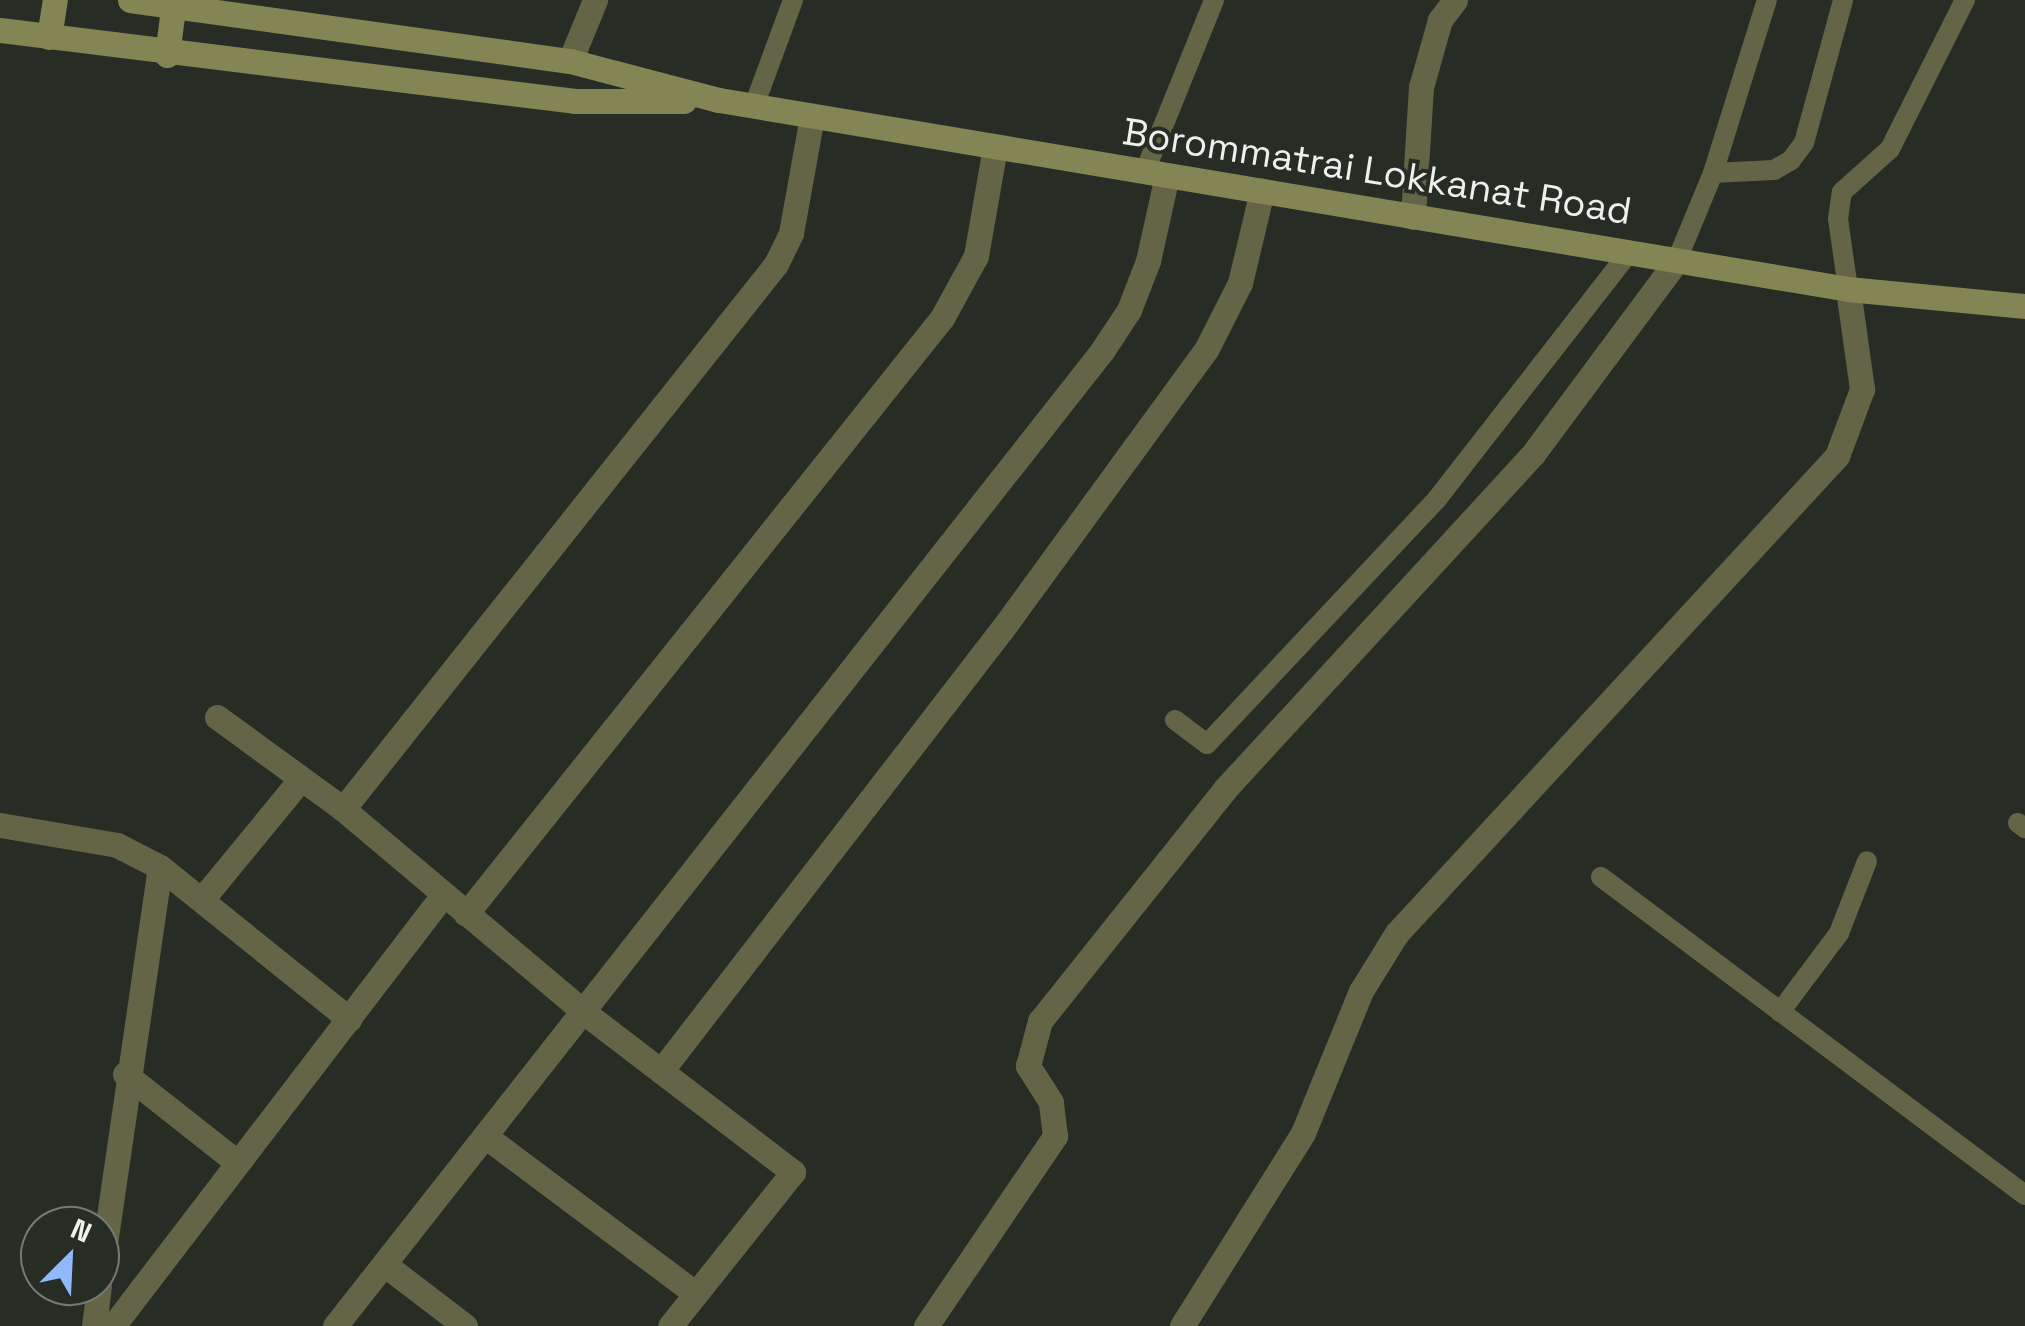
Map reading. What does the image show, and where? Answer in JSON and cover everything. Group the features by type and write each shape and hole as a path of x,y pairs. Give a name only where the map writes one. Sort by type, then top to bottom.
{"main road":[{"path":"48,37 54,0"},
{"name":"Borommatrai Lokkanat Road","path":"130,0 174,3 570,62 718,100 1848,289 2025,306"},
{"path":"166,54 174,3"},
{"name":"Borommatrai Lokkanat Road","path":"0,30 166,54 576,101 718,100"}],"street":[{"path":"570,62 595,0"},
{"path":"1413,216 1421,87 1440,20 1455,0"},
{"path":"342,809 776,264 795,218 812,116"},
{"path":"466,914 942,318 976,256 996,146"},
{"path":"335,1326 586,1013 1102,351 1128,310 1148,261 1156,173"},
{"path":"661,1071 1003,628 1206,350 1240,283 1262,191"},
{"path":"926,1326 1055,1136 1051,1102 1028,1066 1040,1021 1225,789 1533,454 1678,260"},
{"path":"1182,1326 1303,1133 1361,991 1397,934 1837,456 1862,389 1848,289"},
{"path":"217,717 342,809 586,1013 793,1172 670,1326"},
{"path":"203,898 300,780"},
{"path":"0,825 117,845 160,867 349,1019"},
{"path":"109,1206 125,1074 160,867"},
{"path":"113,1326 443,895"},
{"path":"125,1074 236,1162"},
{"path":"484,1136 696,1293"},
{"path":"384,1264 465,1326"}],"lane":[{"path":"754,106 793,0"},
{"path":"1156,173 1214,0"},
{"path":"1678,260 1713,173 1767,0"},
{"path":"1713,173 1774,170 1791,160 1804,142 1844,0"},
{"path":"1848,289 1838,219 1842,192 1890,149 1965,0"},
{"path":"1175,720 1206,744 1438,499 1629,252"},
{"path":"1780,1012 1839,933 1862,889 1867,861"},
{"path":"1601,877 2025,1195"}]}
